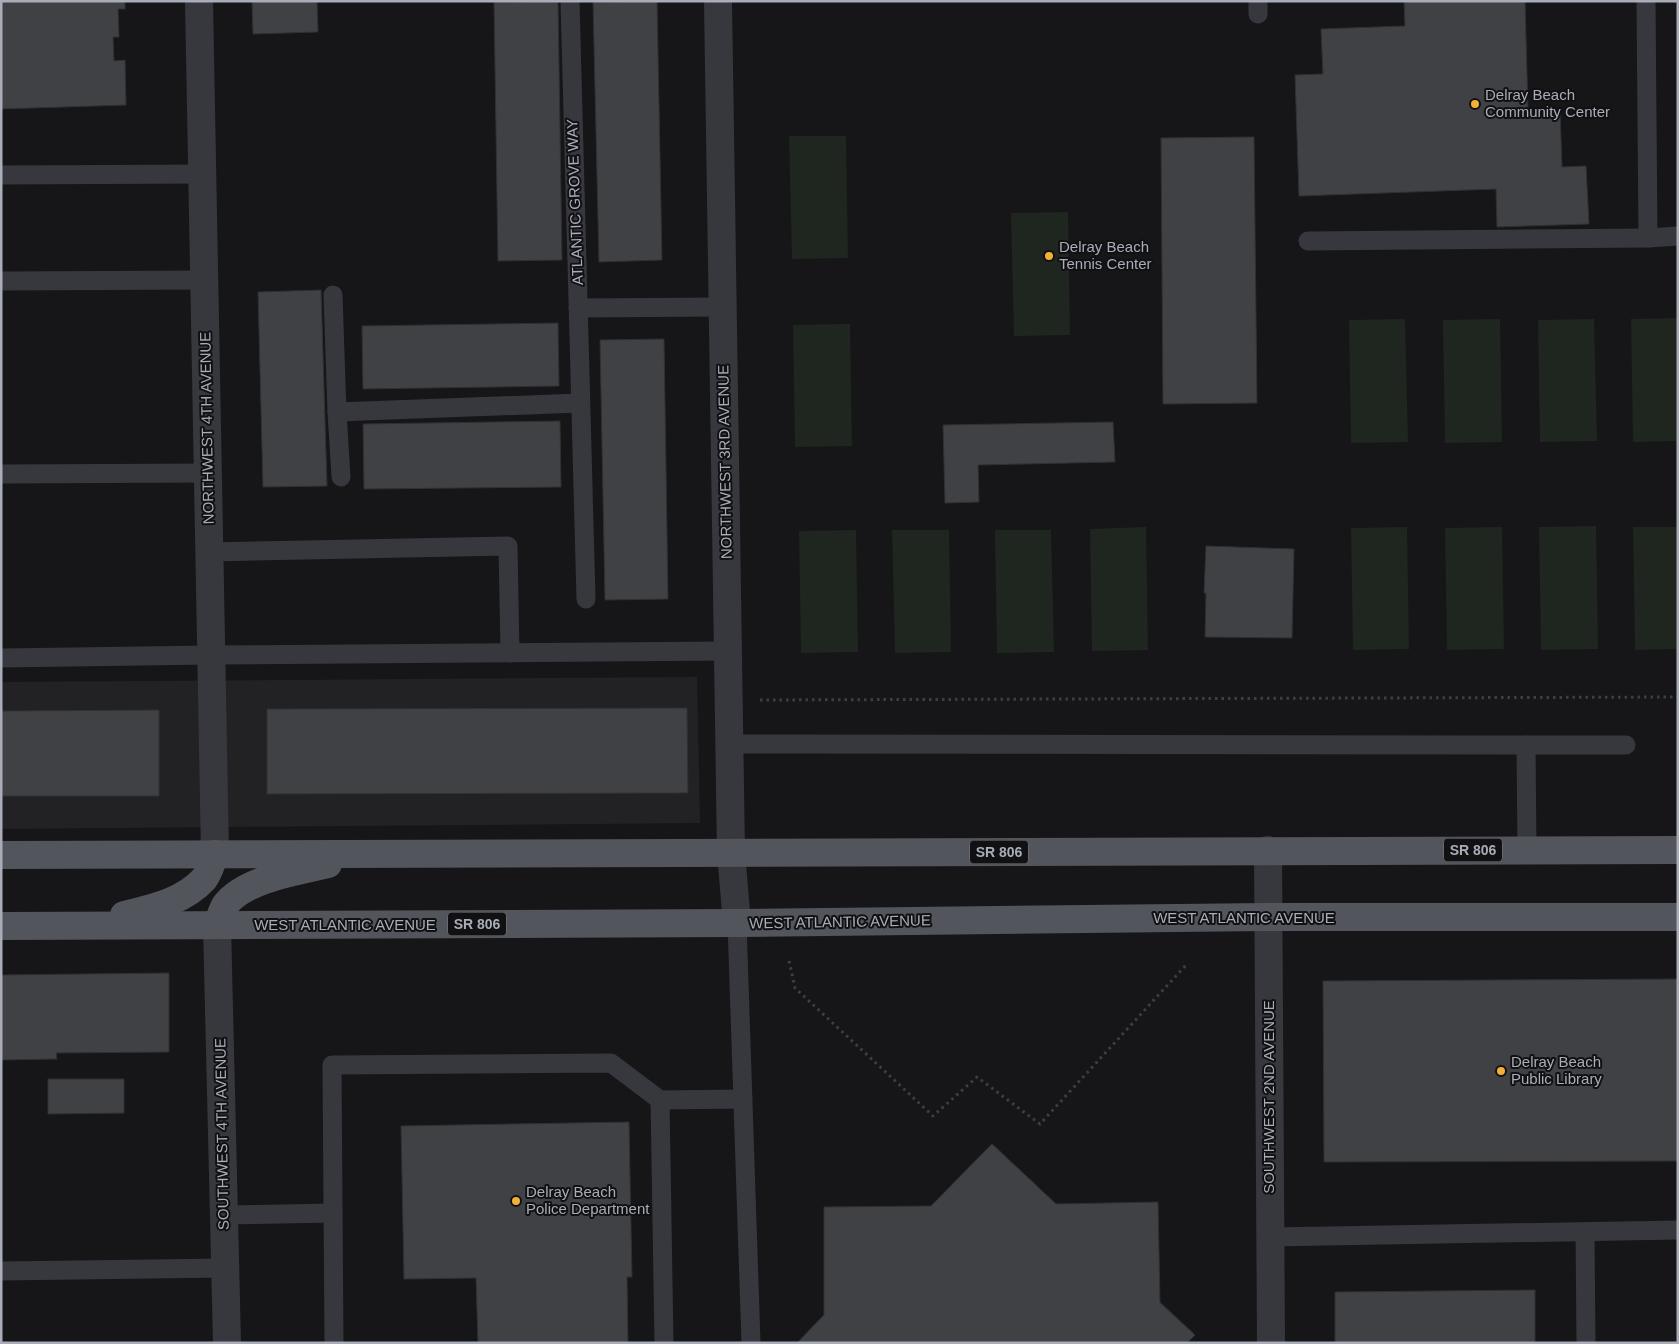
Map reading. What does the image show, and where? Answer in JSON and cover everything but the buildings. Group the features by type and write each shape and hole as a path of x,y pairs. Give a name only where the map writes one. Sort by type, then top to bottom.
{"main road":[{"name":"SR 806","path":"1,855 1678,850"},
{"path":"217,925 226,904 240,892 269,878 375,853"},
{"path":"71,926 160,906 184,894 204,878 215,854"},
{"name":"WEST ATLANTIC AVENUE","path":"1,926 737,923 1268,917 1678,917"}],"street":[{"name":"NORTHWEST 4TH AVENUE","path":"199,1 215,854"},
{"name":"NORTHWEST 3RD AVENUE","path":"718,1 731,853 737,923"},
{"name":"SOUTHWEST 2ND AVENUE","path":"1268,850 1271,1343"},
{"name":"SOUTHWEST 4TH AVENUE","path":"217,925 227,1343"}],"lane":[{"name":"ATLANTIC GROVE WAY","path":"570,1 586,599"},
{"path":"1646,1 1648,238"},
{"path":"1,175 202,174"},
{"path":"1308,241 1648,238 1678,236"},
{"path":"1,282 204,280"},
{"path":"333,295 341,476"},
{"path":"578,308 722,307"},
{"path":"337,412 580,403"},
{"path":"1,474 208,473"},
{"path":"210,552 508,546 510,653"},
{"path":"1,658 728,652"},
{"path":"730,744 1626,745"},
{"path":"1526,745 1527,850"},
{"path":"737,923 751,1343"},
{"path":"334,1343 332,1065 611,1063 660,1100 743,1099"},
{"path":"660,1100 664,1343"},
{"path":"224,1215 333,1213"},
{"path":"1270,1237 1678,1230"},
{"path":"1585,1232 1586,1343"},
{"path":"1,1271 225,1268"}],"path":[{"path":"759,700 1678,697"},
{"path":"789,961 795,988 933,1116 977,1077 1040,1124 1187,964"}],"shaded area":[{"path":"789,136 846,136 848,258 792,259"},
{"path":"1068,212 1070,335 1014,336 1011,213"},
{"path":"1678,318 1678,441 1633,442 1631,319"},
{"path":"1405,319 1408,442 1351,443 1349,320"},
{"path":"1500,319 1502,442 1445,443 1443,320"},
{"path":"1594,319 1597,441 1540,442 1538,320"},
{"path":"850,324 852,446 795,447 793,325"},
{"path":"1596,526 1598,649 1541,650 1539,527"},
{"path":"1146,527 1148,650 1092,651 1090,529"},
{"path":"1407,527 1409,649 1353,650 1351,528"},
{"path":"1502,527 1504,649 1447,650 1445,528"},
{"path":"1633,527 1678,527 1678,649 1635,650"},
{"path":"856,530 858,652 801,653 799,531"},
{"path":"892,530 949,530 951,652 895,653"},
{"path":"995,530 1051,530 1054,652 997,653"},
{"path":"697,677 700,823 1,829 1,682"}],"place":[{"name":"Delray Beach Community Center","path":"1475,104"},
{"name":"Delray Beach Tennis Center","path":"1049,256"},
{"name":"Delray Beach Public Library","path":"1501,1071"},
{"name":"Delray Beach Police Department","path":"516,1201"}]}
